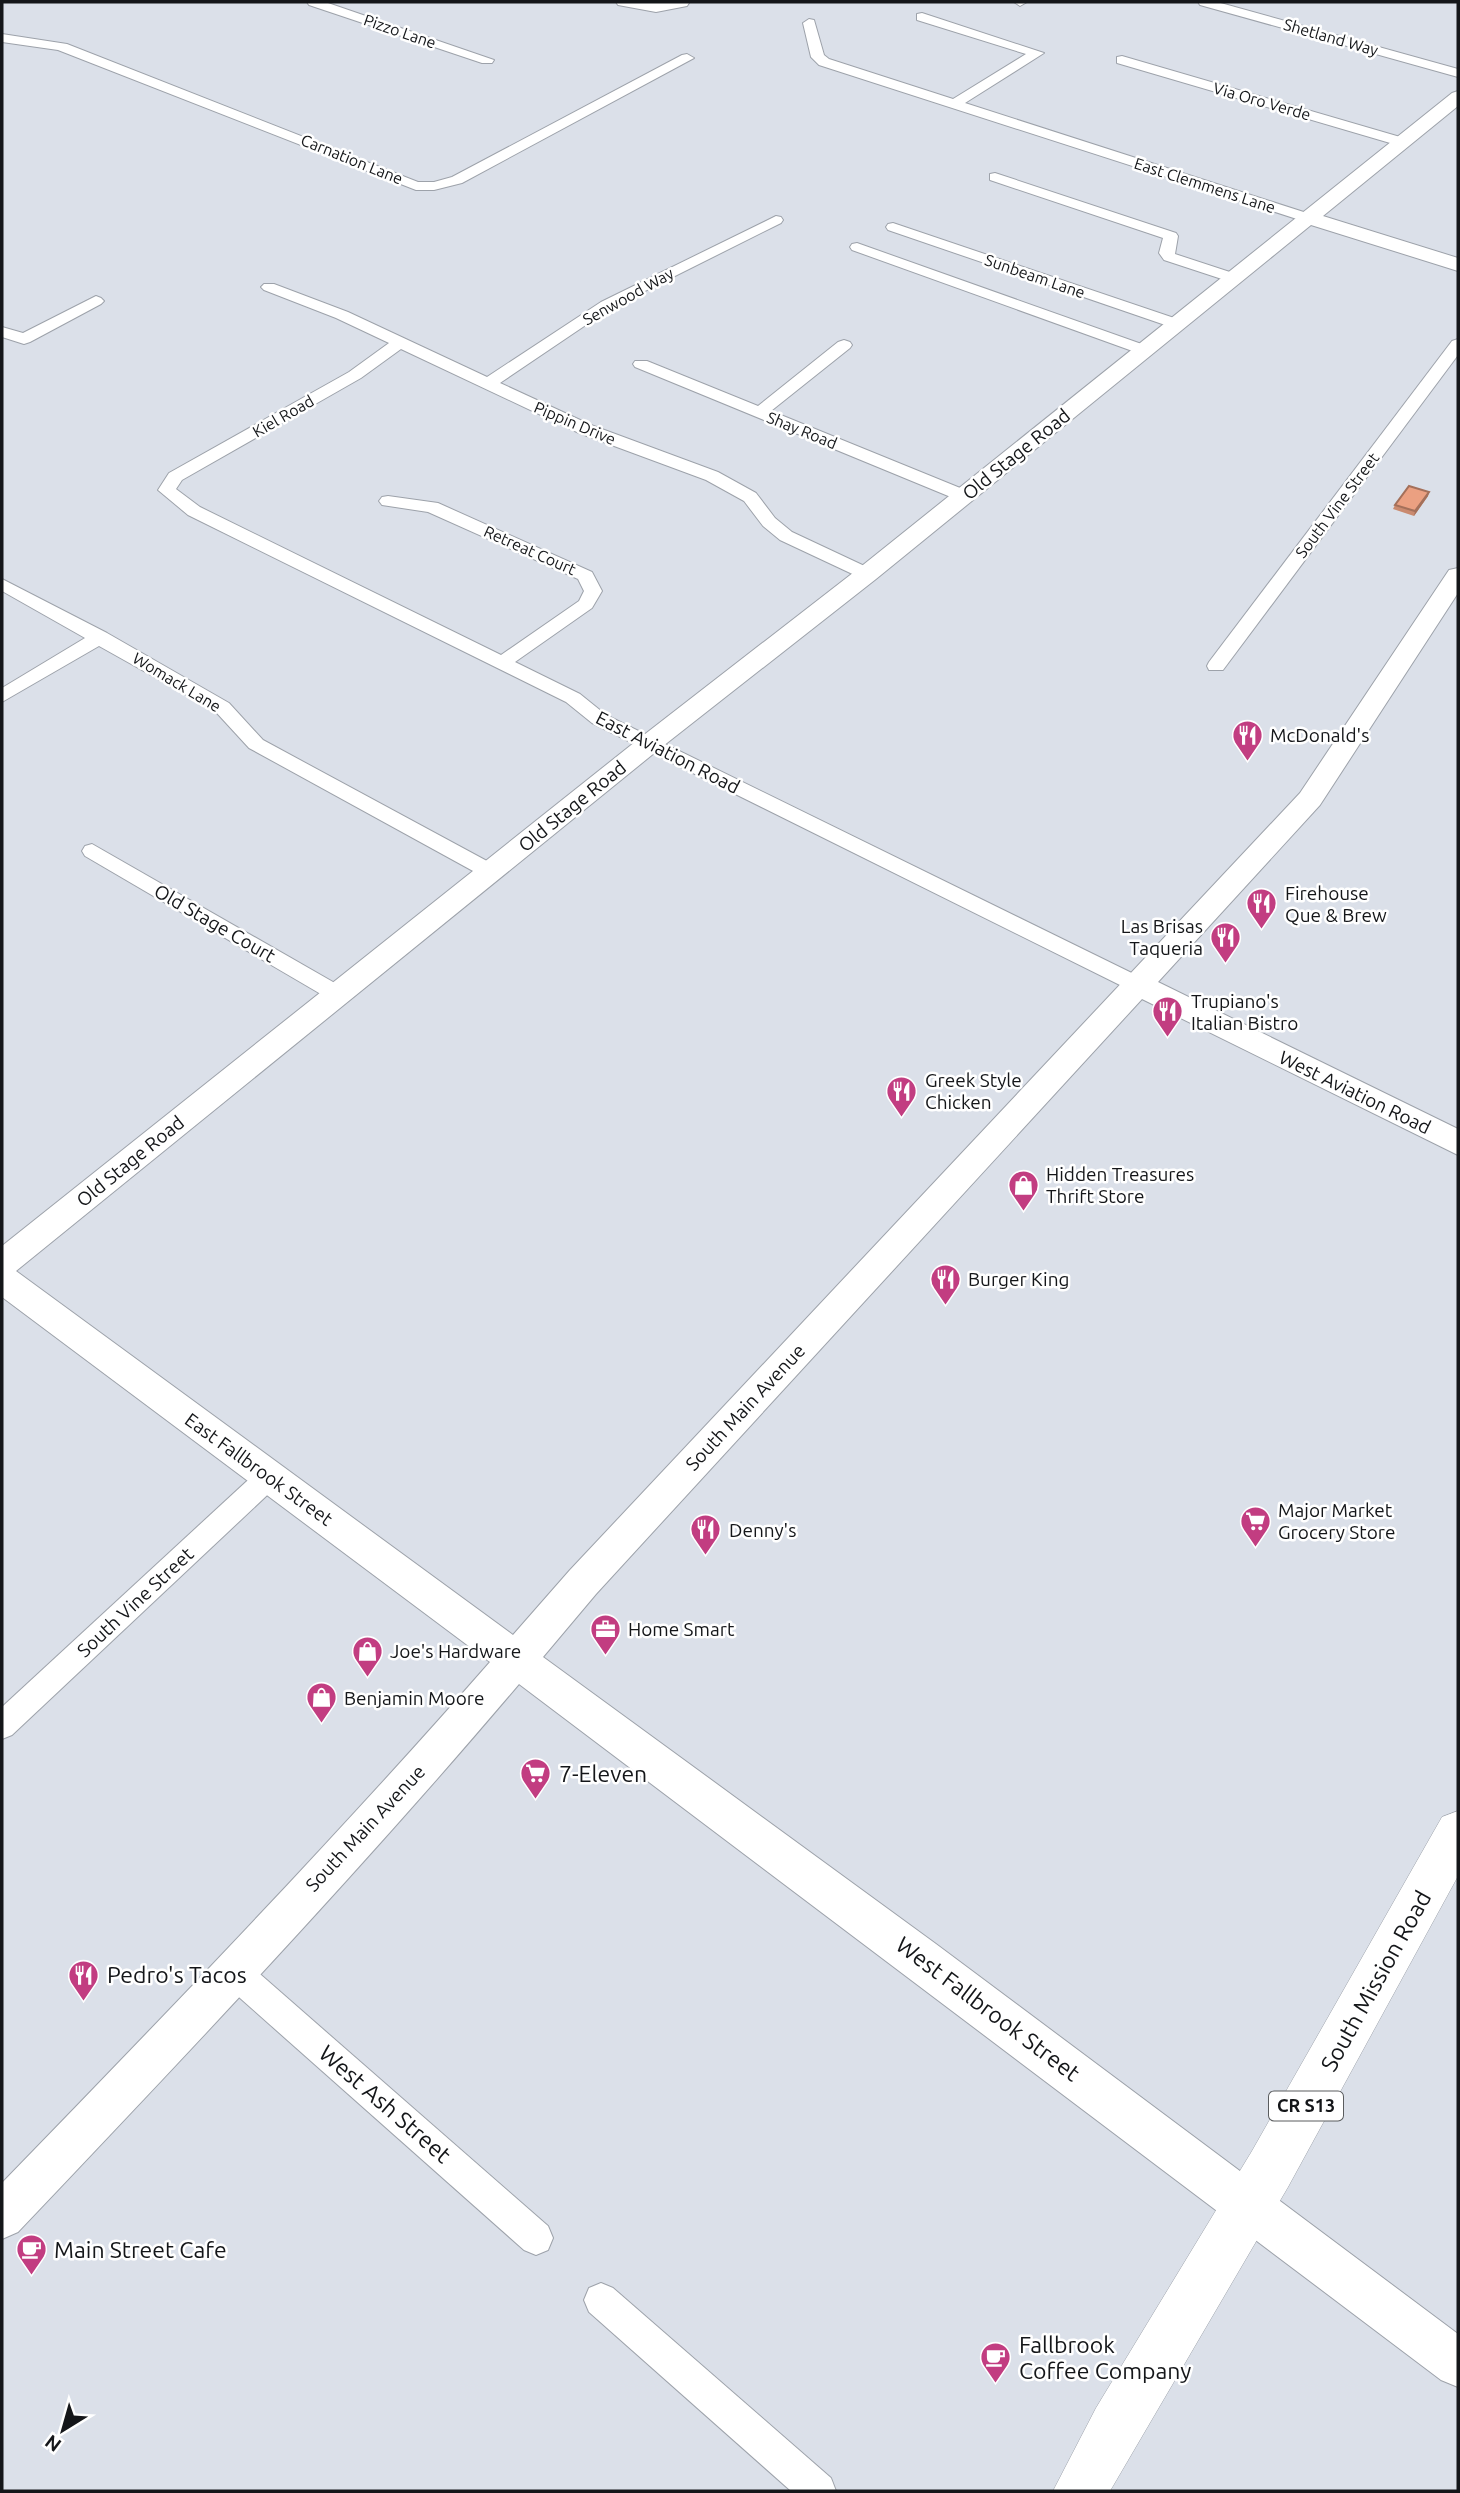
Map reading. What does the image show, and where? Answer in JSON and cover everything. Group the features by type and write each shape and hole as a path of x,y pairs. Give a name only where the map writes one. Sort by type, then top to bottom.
{"main road":[{"name":"South Mission Road","path":"1080,2491 1115,2427 1249,2204 1458,1832"}],"street":[{"name":"Pizzo Lane","path":"313,2 487,60"},
{"path":"621,2 656,8 683,3"},
{"name":"Shetland Way","path":"1204,2 1458,73"},
{"path":"922,17 1037,53 953,105"},
{"name":"East Clemmens Lane","path":"809,23 818,57 824,62 1458,265"},
{"name":"Carnation Lane","path":"2,38 62,47 359,161 416,186 434,186 457,180 687,58"},
{"name":"Via Oro Verde","path":"1122,60 1402,142"},
{"name":"Old Stage Road","path":"2,1264 649,744 867,574 1458,97"},
{"path":"995,177 1171,236 1167,253 1170,257 1234,278"},
{"name":"Senwood Way","path":"487,384 606,305 776,220"},
{"name":"Sunbeam Lane","path":"893,227 1177,324"},
{"path":"857,247 1144,350"},
{"name":"Pippin Drive","path":"269,287 342,315 585,429 712,476 750,497 769,522 786,536 867,574"},
{"path":"2,332 23,339 96,301"},
{"name":"Kiel Road","path":"167,490 175,477 355,375 401,342"},
{"name":"South Vine Street","path":"1216,666 1458,344"},
{"path":"760,413 844,345"},
{"name":"Shay Road","path":"641,364 964,496"},
{"name":"East Aviation Road","path":"167,490 194,511 573,698 599,719 1138,985"},
{"name":"Retreat Court","path":"388,501 432,507 586,576 593,591 586,604 503,662"},
{"name":"South Main Avenue","path":"2,2216 234,1972 454,1732 516,1658 757,1394 1310,799 1458,575"},
{"name":"Womack Lane","path":"2,584 222,707 256,744 491,872"},
{"path":"2,696 100,638"},
{"name":"Old Stage Court","path":"92,851 338,995"},
{"name":"West Aviation Road","path":"1138,985 1458,1143"},
{"name":"East Fallbrook Street","path":"2,1279 516,1658"},
{"name":"South Vine Street","path":"2,1726 269,1477"},
{"name":"West Fallbrook Street","path":"516,1658 1458,2363"},
{"name":"West Ash Street","path":"234,1972 536,2238"},
{"path":"601,2300 818,2491"}],"building":[{"path":"1409,486 1429,492 1415,511 1395,505"}],"place":[{"name":"McDonald's","path":"1247,762"},
{"name":"Firehouse Que & Brew","path":"1262,931"},
{"name":"Las Brisas Taqueria","path":"1226,964"},
{"name":"Trupiano's Italian Bistro","path":"1168,1039"},
{"name":"Greek Style Chicken","path":"902,1118"},
{"name":"Hidden Treasures Thrift Store","path":"1023,1212"},
{"name":"Burger King","path":"945,1306"},
{"name":"Major Market Grocery Store","path":"1255,1548"},
{"name":"Denny's","path":"706,1557"},
{"name":"Home Smart","path":"605,1656"},
{"name":"Joe's Hardware","path":"367,1678"},
{"name":"Benjamin Moore","path":"321,1725"},
{"name":"7-Eleven","path":"536,1801"},
{"name":"Pedro's Tacos","path":"84,2002"},
{"name":"Main Street Cafe","path":"31,2277"},
{"name":"Fallbrook Coffee Company","path":"996,2385"}]}
